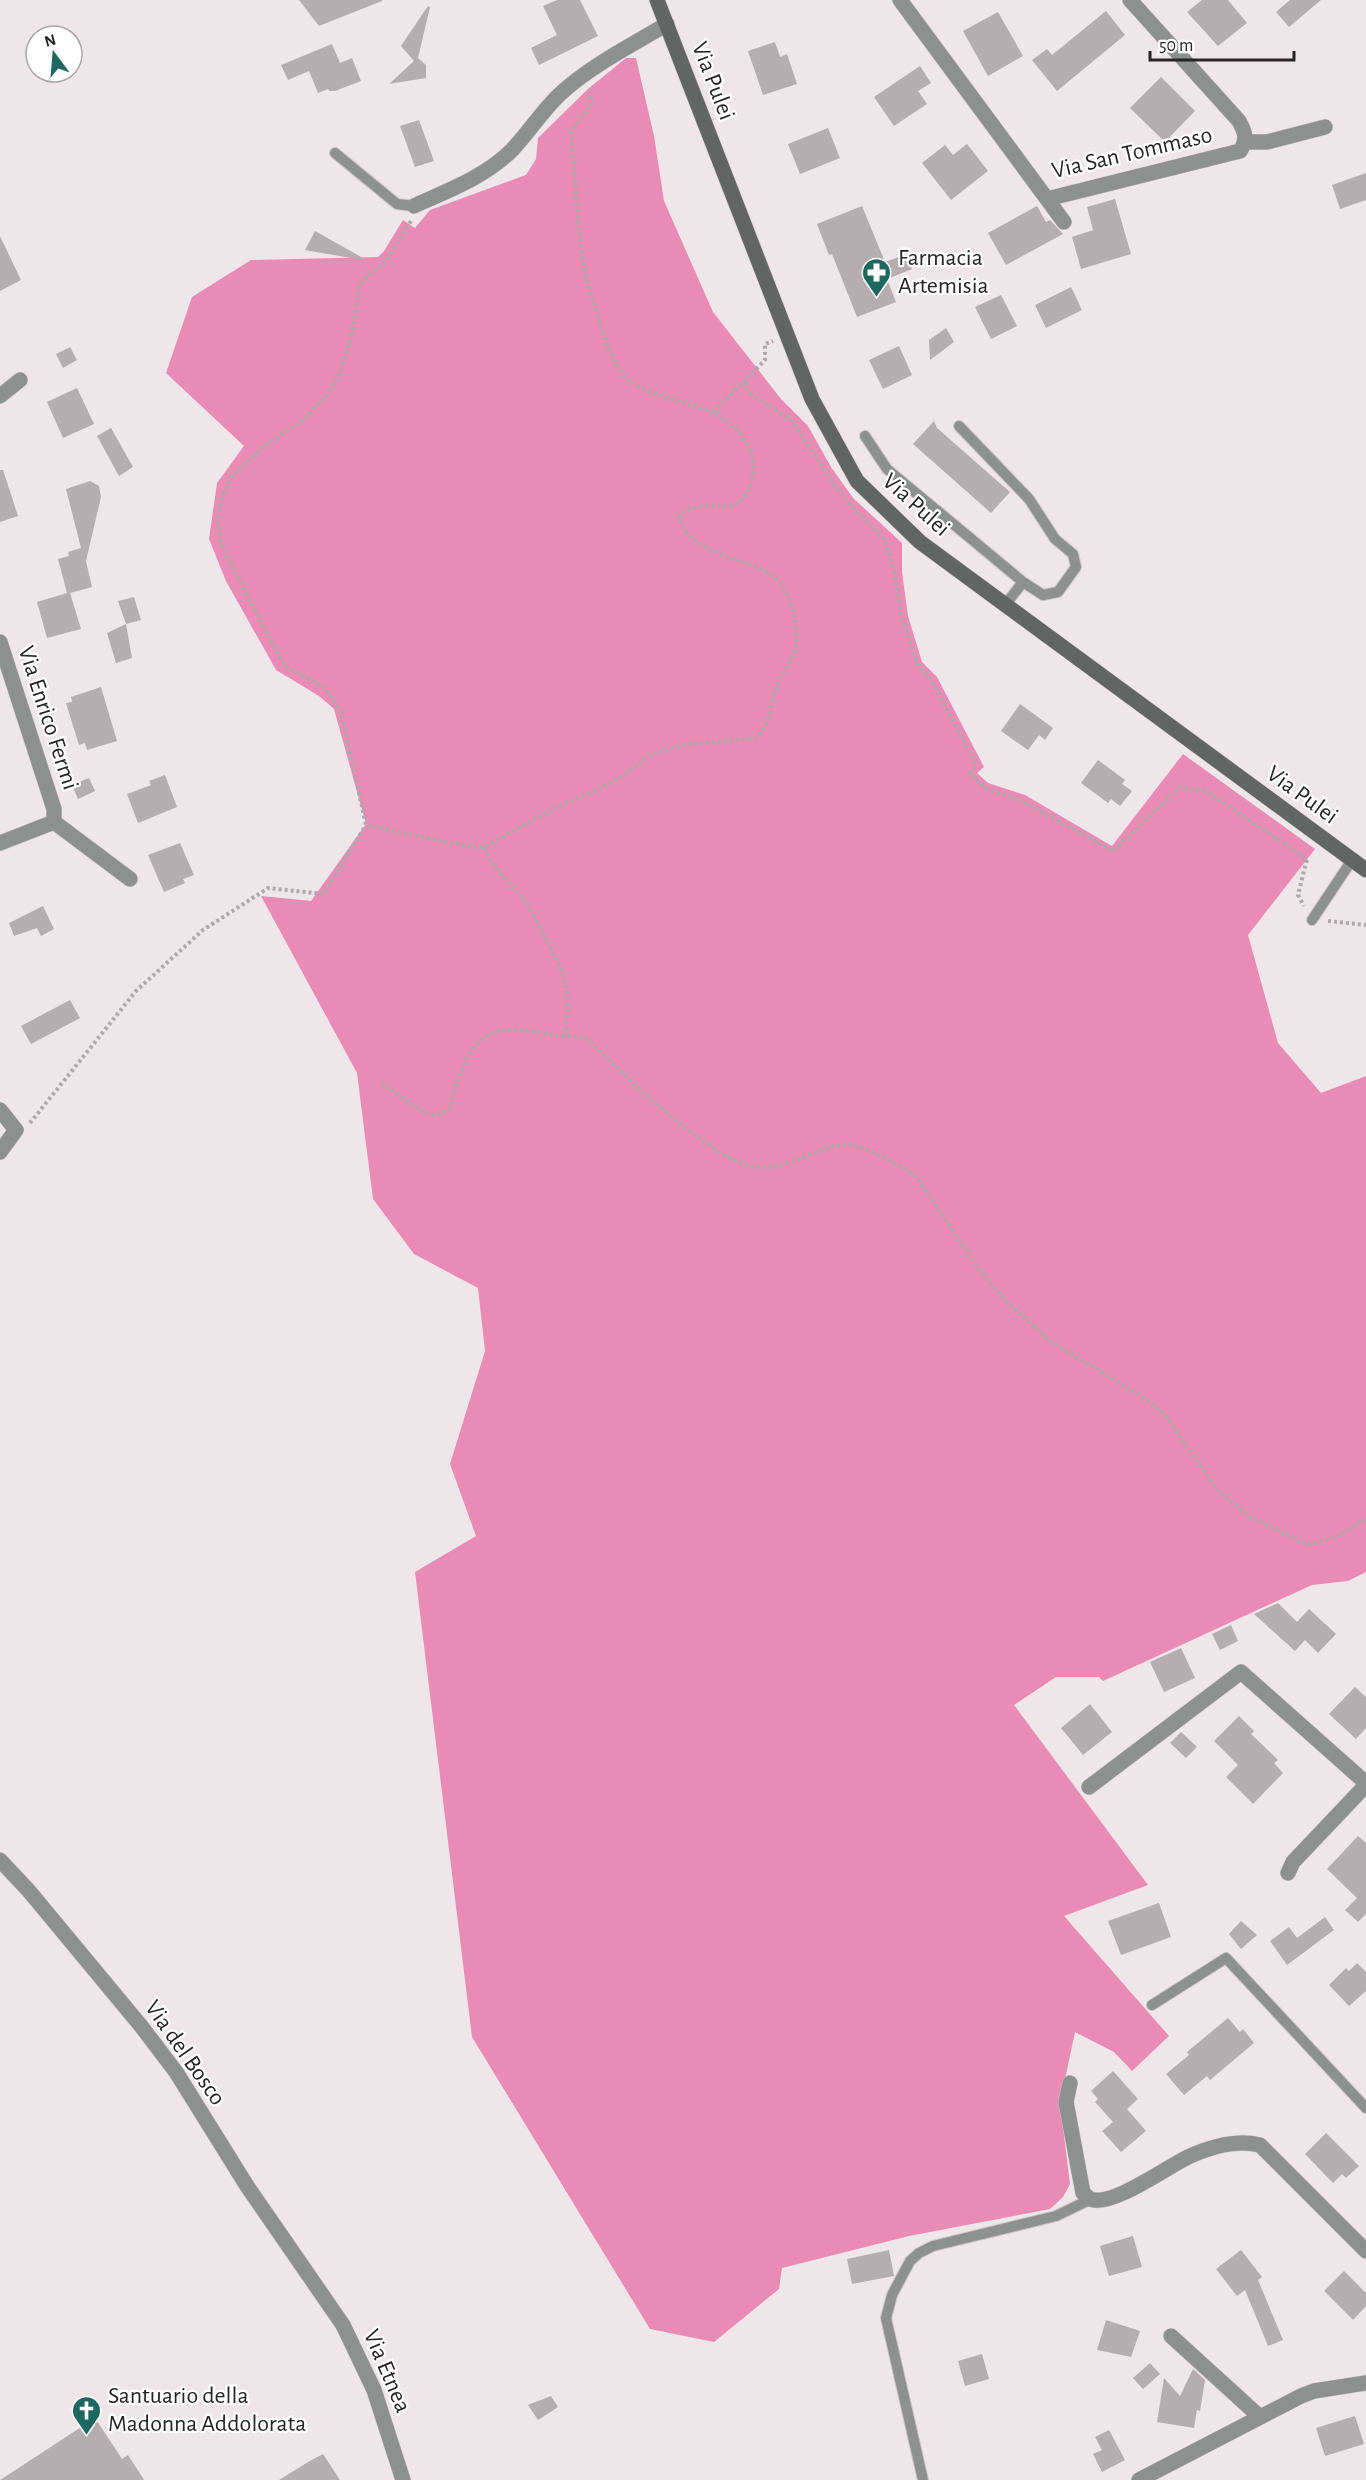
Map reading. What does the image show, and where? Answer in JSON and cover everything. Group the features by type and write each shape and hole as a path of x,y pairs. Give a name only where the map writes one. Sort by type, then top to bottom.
{"main road":[{"name":"Via Pulei","path":"657,0 812,399 857,481 920,543 1366,870"}],"street":[{"name":"Via San Tommaso","path":"900,0 1047,198 1240,150 1246,142 1245,132 1239,121 1130,0"},
{"path":"414,206 479,176 495,166 513,149 560,94 633,43 667,24"},
{"path":"1246,142 1267,142 1325,128"},
{"path":"1047,198 1064,222"},
{"path":"0,396 20,380"},
{"name":"Via Enrico Fermi","path":"0,642 54,809 54,822 0,843"},
{"path":"54,822 130,879"},
{"path":"0,1110 16,1130 0,1152"},
{"path":"1089,1787 1241,1672 1366,1784 1293,1862 1288,1873"},
{"name":"Via del Bosco","path":"0,1860 29,1891 169,2063 247,2186 317,2284"},
{"path":"1070,2082 1066,2102 1083,2193 1091,2199 1104,2200 1133,2189 1187,2158 1216,2146 1244,2141 1260,2145 1366,2251"},
{"name":"Via Etnea","path":"317,2284 360,2356 374,2390 404,2480"},
{"path":"1171,2336 1260,2417"},
{"path":"1139,2480 1314,2391 1366,2384"}],"lane":[{"path":"335,153 398,204 414,206"},
{"path":"866,436 887,469 1023,582 1043,595 1058,592 1076,567 1073,554 1055,539 1029,500 959,426"},
{"path":"1005,605 1023,582"},
{"path":"1312,920 1352,860"},
{"path":"1152,2005 1226,1958 1366,2108"},
{"path":"923,2480 886,2318 892,2295 910,2261 933,2246 1056,2216 1091,2199"}],"path":[{"path":"366,825 472,847 484,847 557,807 624,775 652,754 682,745 755,738 768,724 773,694 795,649 797,630 788,596 773,576 726,557 698,542 687,533 679,517 684,511 694,507 720,508 732,505 744,498 752,482 753,458 749,445 742,435 714,412 636,387 622,374 608,349 584,269 571,131 592,103 588,89 580,79"},
{"path":"16,1130 28,1125 136,991 204,930 268,888 324,894 366,825 341,712 325,688 284,665 221,545 218,519 223,495 231,477 262,448 304,419 326,397 339,374 352,335 360,283 384,264 410,225 414,206"},
{"path":"714,412 765,360 765,344 787,334"},
{"path":"745,382 750,393 792,421 843,497 885,540 894,570 901,614 917,664 933,681 976,764 970,774 986,788 1020,800 1113,851 1180,787 1206,791 1307,859 1298,895 1312,920 1366,925"},
{"path":"484,847 490,862 527,904 561,968 568,993 566,1036"},
{"path":"381,1083 423,1111 433,1115 442,1114 452,1107 452,1095 471,1049 479,1040 504,1030 516,1029 566,1036 579,1035 589,1040 640,1090 700,1138 734,1160 751,1166 778,1166 842,1144 853,1145 907,1169 924,1188 981,1272 1007,1302 1050,1341 1143,1397 1164,1413 1219,1492 1251,1517 1308,1545 1338,1536 1366,1520"}],"shaded area":[{"path":"626,58 636,58 654,136 664,201 713,312 781,399 808,426 831,467 853,498 902,543 902,572 908,616 922,662 937,677 984,767 977,773 988,783 1025,795 1112,846 1183,754 1315,849 1248,935 1278,1043 1321,1093 1366,1076 1366,1572 1348,1581 1312,1585 1103,1681 1099,1677 1056,1677 1014,1705 1148,1885 1064,1916 1169,2036 1132,2071 1114,2052 1075,2032 1060,2103 1070,2184 1063,2197 1050,2209 909,2236 782,2268 779,2289 714,2342 650,2329 472,2037 415,1572 476,1536 450,1464 485,1351 478,1288 414,1254 373,1199 357,1073 261,896 311,901 366,824 334,709 319,696 276,670 226,581 209,539 217,483 244,446 166,373 192,297 251,260 378,257 403,220 415,228 430,210 526,175 536,159 538,138 588,89"}],"building":[{"path":"299,0 382,0 382,1 319,26"},
{"path":"557,0 580,0 598,36 539,65 531,48 557,35 543,6"},
{"path":"1202,0 1228,0 1247,23 1218,46 1187,12"},
{"path":"1290,0 1321,0 1289,27 1276,12"},
{"path":"428,6 430,7 418,58 426,65 426,78 389,84 414,61 401,46"},
{"path":"1106,11 1125,35 1057,91 1032,60 1047,49 1052,55"},
{"path":"998,12 1023,56 988,76 963,31"},
{"path":"775,42 780,57 787,54 797,84 763,95 748,51"},
{"path":"332,44 340,63 352,58 361,81 335,91 328,89 318,93 309,71 288,80 281,65"},
{"path":"920,66 931,83 918,91 927,104 894,126 874,97"},
{"path":"1161,77 1195,111 1165,142 1130,108"},
{"path":"419,120 434,161 415,167 400,126"},
{"path":"828,128 840,158 800,174 788,144"},
{"path":"967,144 988,171 951,200 922,163 945,145 953,155"},
{"path":"1366,173 1366,200 1340,209 1332,185"},
{"path":"1115,199 1131,254 1081,269 1072,237 1093,230 1087,207"},
{"path":"862,206 885,262 907,254 912,269 887,279 896,302 857,317 832,254 829,255 817,224"},
{"path":"1037,206 1046,222 1050,220 1063,234 1006,265 988,233"},
{"path":"315,231 363,258 362,260 305,250"},
{"path":"0,236 21,280 0,291"},
{"path":"1071,287 1082,310 1046,328 1035,305"},
{"path":"1001,295 1017,326 991,339 975,307"},
{"path":"946,328 954,342 930,360 929,340"},
{"path":"899,346 912,375 883,389 869,360"},
{"path":"70,347 77,360 63,368 56,354"},
{"path":"77,388 94,424 63,438 47,402"},
{"path":"934,421 937,428 1010,492 991,513 913,444"},
{"path":"111,428 133,467 119,476 97,436"},
{"path":"0,470 3,470 18,516 0,522"},
{"path":"90,481 99,486 101,497 86,561 92,587 70,593 81,629 47,638 37,602 67,593 58,559 69,556 68,552 81,548 66,489"},
{"path":"134,597 141,620 126,624 118,601"},
{"path":"126,624 132,658 116,663 107,633"},
{"path":"101,687 117,741 87,750 85,743 79,745 66,703 72,702 71,697"},
{"path":"1020,704 1053,728 1045,740 1039,735 1028,750 1001,731"},
{"path":"1098,760 1125,780 1122,784 1132,791 1120,806 1111,799 1108,803 1081,783"},
{"path":"165,775 177,807 138,823 127,794 151,785 149,781"},
{"path":"89,778 95,791 78,799 72,785"},
{"path":"180,843 194,875 183,879 185,883 164,892 148,855"},
{"path":"43,906 54,929 41,936 37,928 14,936 9,923"},
{"path":"70,1000 80,1018 31,1044 21,1026"},
{"path":"1278,1603 1297,1622 1309,1609 1336,1634 1318,1653 1305,1640 1295,1651 1254,1614"},
{"path":"1231,1625 1238,1641 1220,1650 1212,1634"},
{"path":"1181,1648 1195,1678 1164,1692 1150,1662"},
{"path":"1355,1687 1366,1697 1366,1728 1356,1739 1329,1714"},
{"path":"1090,1704 1112,1732 1083,1755 1061,1728"},
{"path":"1239,1716 1254,1731 1251,1734 1278,1760 1274,1763 1283,1773 1253,1804 1226,1777 1238,1765 1214,1741"},
{"path":"1181,1732 1197,1747 1186,1758 1170,1743"},
{"path":"1358,1836 1366,1843 1366,1914 1358,1922 1345,1910 1357,1898 1327,1869"},
{"path":"1159,1903 1171,1937 1121,1955 1108,1921"},
{"path":"1325,1917 1334,1930 1287,1965 1270,1941 1289,1927 1297,1938"},
{"path":"1241,1921 1257,1935 1241,1949 1229,1934"},
{"path":"1357,1963 1366,1972 1366,1991 1349,2006 1329,1985 1346,1968 1349,1971"},
{"path":"1228,2018 1240,2032 1243,2029 1254,2043 1210,2080 1207,2076 1184,2095 1166,2074 1189,2055 1187,2052"},
{"path":"1113,2071 1138,2099 1127,2109 1146,2131 1121,2152 1102,2131 1113,2122 1095,2102 1098,2099 1091,2091"},
{"path":"1326,2133 1359,2166 1346,2178 1342,2174 1333,2183 1305,2154"},
{"path":"1133,2236 1142,2267 1109,2276 1100,2246"},
{"path":"889,2250 894,2276 852,2284 847,2259"},
{"path":"1241,2250 1262,2277 1258,2280 1283,2340 1268,2346 1245,2290 1237,2296 1216,2269"},
{"path":"1344,2271 1366,2293 1366,2306 1353,2320 1324,2291"},
{"path":"1106,2320 1140,2331 1131,2357 1097,2350"},
{"path":"982,2354 989,2379 965,2386 958,2361"},
{"path":"1150,2363 1160,2374 1143,2389 1133,2378"},
{"path":"1193,2369 1205,2380 1200,2411 1197,2410 1194,2428 1157,2422 1164,2378 1180,2396"},
{"path":"551,2396 558,2407 538,2420 528,2405"},
{"path":"1355,2416 1364,2444 1325,2456 1316,2428"},
{"name":"Santuario della Madonna Addolorata","path":"95,2418 122,2459 128,2455 144,2480 0,2480"},
{"path":"1109,2430 1125,2460 1102,2472 1093,2454 1102,2450 1095,2437"},
{"path":"323,2454 340,2480 279,2480 308,2462"}],"place":[{"name":"Farmacia Artemisia","path":"877,298"},
{"name":"Santuario della Madonna Addolorata","path":"87,2436"}]}
